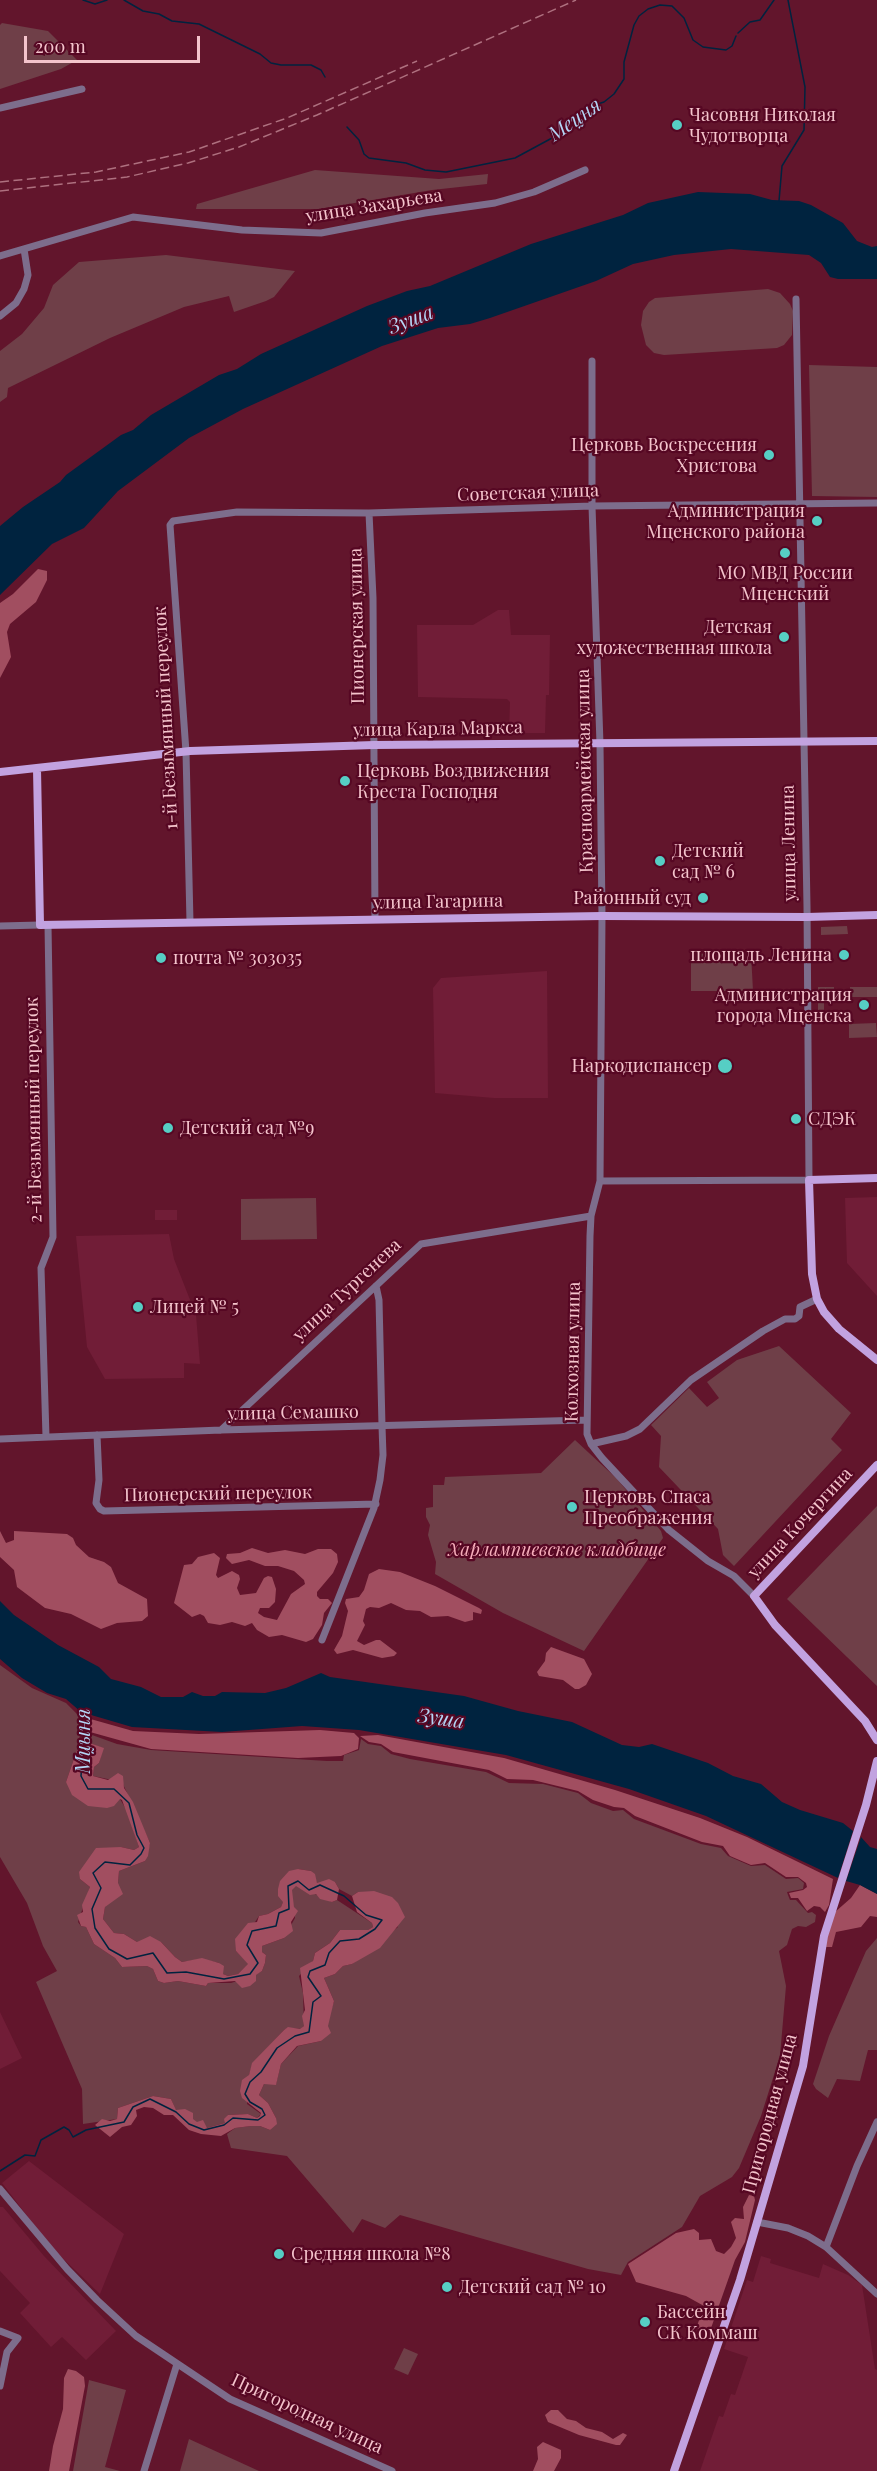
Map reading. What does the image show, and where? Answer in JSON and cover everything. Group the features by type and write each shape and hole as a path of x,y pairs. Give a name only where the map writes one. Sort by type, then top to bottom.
{"main road":[{"name":"улица Карла Маркса","path":"0,772 186,752 374,746 877,741"},
{"name":"2-й Безымянный переулок","path":"37,769 44,925"},
{"name":"улица Гагарина","path":"44,925 602,915 807,917 877,915"},
{"path":"809,1180 877,1178"},
{"name":"улица Ленина","path":"809,1180 812,1274 817,1299 824,1312 835,1324 877,1360"},
{"name":"улица Кочергина","path":"877,1465 754,1596 775,1624 865,1721 877,1740"},
{"name":"Пригородная улица","path":"674,2471 740,2280 803,2066 819,1958 834,1903 866,1806 877,1761"}],"street":[{"path":"0,108 82,89"},
{"name":"улица Захарьева","path":"0,256 133,217 242,230 321,233 424,213 495,204 534,192 585,171"},
{"path":"0,316 16,303 24,289 28,275 24,249"},
{"name":"улица Ленина","path":"796,299 807,917 809,1180"},
{"name":"Красноармейская улица","path":"592,362 592,506 600,744 602,915 600,1181"},
{"name":"Советская улица","path":"180,518 237,512 369,513 592,506 877,503"},
{"name":"Пионерская улица","path":"369,513 375,919"},
{"name":"1-й Безымянный переулок","path":"180,518 170,525 186,752 190,922"},
{"name":"улица Гагарина","path":"0,926 44,925"},
{"name":"2-й Безымянный переулок","path":"44,925 53,1237 41,1268 46,1437"},
{"path":"600,1181 809,1180"},
{"name":"Колхозная улица","path":"600,1181 591,1216 586,1434 591,1444 669,1530 708,1561 734,1576 754,1596"},
{"name":"улица Тургенева","path":"221,1430 421,1244 591,1216"},
{"path":"322,1640 375,1504 383,1455 379,1309 376,1286"},
{"path":"591,1444 626,1436 640,1429 691,1380 763,1331 785,1319 795,1319 799,1316 800,1307 817,1299"},
{"name":"улица Семашко","path":"0,1439 221,1430 586,1420"},
{"name":"Пионерский переулок","path":"97,1435 99,1480 96,1503 104,1511 375,1504"},
{"path":"826,2247 857,2166 877,2122"},
{"name":"Пригородная улица","path":"0,2189 40,2238 97,2301 136,2336 230,2399 392,2471"},
{"path":"758,2222 788,2228 808,2236 826,2247 877,2294"},
{"path":"0,2331 18,2338 7,2352 0,2385"},
{"path":"144,2471 177,2364"}],"shaded area":[{"path":"38,569 47,571 47,580 36,602 10,624 7,632 11,657 0,678 0,603 13,594"},
{"path":"498,610 509,610 511,635 550,635 549,695 546,695 545,733 509,733 510,702 507,699 418,697 417,625 473,625"},
{"path":"547,971 548,1098 494,1098 435,1093 433,988 441,978"},
{"path":"877,1197 877,1296 847,1263 845,1198"},
{"path":"155,1210 177,1210 177,1220 155,1220"},
{"name":"Лицей № 5","path":"169,1234 174,1259 196,1315 200,1364 184,1363 184,1378 105,1379 87,1347 76,1236"},
{"path":"0,1531 6,1543 14,1540 14,1531 67,1534 89,1557 111,1567 118,1583 147,1599 148,1616 142,1621 117,1623 101,1629 71,1614 45,1608 17,1587 14,1570 0,1557"},
{"path":"252,1548 268,1553 285,1550 305,1554 318,1549 331,1549 337,1554 338,1562 333,1573 317,1592 320,1599 328,1599 332,1603 324,1613 322,1625 313,1639 306,1642 282,1635 269,1637 257,1630 252,1623 245,1626 232,1622 220,1625 208,1623 204,1616 200,1614 192,1617 174,1603 184,1565 192,1564 198,1557 214,1553 220,1558 216,1575 218,1578 232,1571 239,1575 237,1588 240,1595 256,1593 264,1578 272,1577 276,1589 275,1602 269,1608 260,1608 258,1613 277,1620 291,1594 305,1584 304,1580 294,1571 278,1566 265,1566 249,1560 232,1564 226,1558 227,1554 240,1553"},
{"path":"379,1569 400,1572 435,1586 479,1608 482,1610 481,1614 473,1612 473,1620 465,1622 448,1616 431,1617 420,1611 406,1610 391,1603 379,1608 370,1607 366,1609 363,1621 365,1625 357,1641 364,1645 380,1640 397,1653 394,1656 382,1658 353,1650 337,1654 334,1650 342,1636 348,1611 346,1599 359,1597 369,1574"},
{"path":"551,1647 584,1659 592,1674 586,1685 575,1689 563,1680 539,1676 537,1672"},
{"path":"87,1718 133,1731 199,1734 320,1730 354,1733 359,1738 358,1749 341,1756 298,1758 151,1749 90,1732 86,1725"},
{"path":"378,1735 504,1758 615,1790 700,1818 747,1837 833,1879 829,1905 825,1912 820,1907 814,1906 807,1911 798,1898 791,1898 789,1893 807,1887 806,1883 798,1877 786,1877 765,1863 751,1865 730,1856 723,1846 702,1842 635,1816 624,1808 593,1800 578,1791 533,1780 507,1779 489,1770 393,1752 381,1744 369,1742 360,1736"},
{"path":"90,1743 104,1748 99,1763 94,1767 93,1776 108,1780 118,1773 123,1776 124,1788 133,1802 150,1843 145,1861 119,1871 118,1883 123,1894 105,1907 103,1919 114,1933 124,1934 137,1942 150,1936 161,1942 182,1962 202,1958 219,1963 224,1966 223,1974 228,1976 238,1974 248,1964 236,1951 235,1939 248,1923 257,1922 259,1916 281,1907 283,1902 278,1896 278,1889 280,1881 289,1871 298,1869 311,1871 315,1874 317,1883 329,1879 335,1882 339,1889 337,1900 332,1902 320,1899 316,1894 310,1895 296,1886 292,1890 294,1907 298,1911 291,1922 293,1931 284,1938 262,1946 262,1952 266,1955 265,1963 262,1971 256,1975 256,1981 250,1986 242,1988 235,1981 208,1983 206,1986 178,1981 164,1983 158,1981 153,1969 147,1966 122,1967 115,1958 94,1944 86,1927 81,1926 77,1915 83,1912 82,1905 90,1887 80,1879 79,1872 96,1848 121,1847 134,1850 139,1847 122,1800 120,1799 114,1806 107,1808 88,1806 72,1795 66,1782 77,1750"},
{"path":"860,1885 877,1894 877,1917 870,1916 861,1927 836,1932 832,1947 825,1947 835,1912 851,1898"},
{"path":"374,1891 392,1897 405,1917 380,1948 324,1978 334,2001 328,2026 331,2033 321,2041 297,2046 281,2064 276,2085 264,2084 259,2095 268,2103 277,2124 270,2130 260,2126 251,2126 235,2128 221,2136 201,2134 189,2130 173,2115 164,2115 153,2108 144,2107 136,2110 137,2116 131,2125 122,2127 110,2137 95,2125 102,2119 110,2121 117,2119 118,2108 153,2096 171,2099 176,2110 185,2109 193,2113 193,2119 197,2122 203,2120 207,2128 225,2123 224,2119 228,2115 248,2114 257,2118 260,2116 261,2113 242,2098 240,2091 242,2080 249,2075 252,2063 284,2030 288,2027 300,2029 304,2026 302,2016 305,2010 300,1968 313,1961 315,1953 330,1943 340,1930 368,1930 373,1927 372,1923 357,1912 352,1896 358,1892"},
{"path":"0,2012 22,2058 0,2069"},
{"path":"29,2161 124,2234 100,2294 51,2247 2,2183"},
{"path":"749,2195 754,2196 755,2200 745,2242 735,2260 710,2331 699,2332 697,2326 704,2306 686,2296 636,2282 628,2264 676,2233 694,2229 699,2233 699,2240 711,2239 716,2251 724,2254 736,2238 731,2222 735,2218 744,2219 743,2207"},
{"path":"0,2207 3,2207 44,2256 116,2331 86,2360 62,2337 51,2347 20,2313 30,2303 0,2271"},
{"path":"761,2256 771,2259 770,2263 819,2278 823,2264 848,2275 862,2285 877,2370 877,2471 700,2471 719,2416 723,2417 731,2394 735,2395 748,2357 724,2349 747,2280 753,2282"},
{"path":"68,2369 84,2377 85,2386 69,2471 49,2471 63,2409 64,2378"},
{"path":"551,2410 558,2410 567,2419 576,2421 586,2428 602,2432 613,2439 623,2433 627,2435 620,2445 616,2445 579,2435 548,2422 545,2415"},
{"path":"543,2442 561,2450 561,2458 554,2471 533,2471 538,2459 537,2447"}],"green space":[{"path":"2,23 48,31 77,60 61,69 0,89 0,25"},
{"path":"315,170 439,179 488,174 487,184 432,190 319,209 196,209 197,204"},
{"path":"166,255 295,271 274,297 266,301 234,312 229,296 184,307 110,338 8,388 7,397 0,402 0,351 22,334 44,308 53,285 79,262"},
{"path":"768,289 780,293 793,311 792,335 784,345 777,348 664,355 654,353 646,345 641,325 643,311 655,298"},
{"path":"809,365 877,367 877,497 812,496"},
{"path":"847,926 848,934 821,935 821,927"},
{"path":"751,953 753,991 691,991 691,954"},
{"path":"818,987 834,987 834,997 824,998 824,1012 818,1012"},
{"path":"850,987 877,987 877,997 850,997"},
{"path":"876,1023 877,1037 849,1038 849,1024"},
{"path":"316,1198 317,1239 241,1240 241,1199"},
{"path":"779,1346 851,1413 831,1439 842,1450 734,1566 723,1555 718,1529 659,1467 661,1436 651,1425 689,1388 707,1407 719,1398 707,1382 737,1360"},
{"name":"Харлампиевское кладбище","path":"575,1440 616,1478 661,1531 663,1538 584,1651 503,1613 435,1574 436,1562 428,1535 430,1525 426,1517 426,1508 433,1507 433,1485 444,1485 445,1477 541,1473"},
{"path":"877,1506 877,1686 787,1599"},
{"path":"0,1665 32,1688 66,1703 78,1715 81,1730 66,1782 120,1799 127,1811 139,1847 134,1850 121,1847 80,1879 90,1887 78,1922 81,1926 86,1927 94,1944 115,1958 122,1967 147,1966 153,1969 158,1981 164,1983 178,1981 206,1986 208,1983 231,1983 255,1975 262,1971 265,1963 266,1955 262,1952 262,1946 284,1938 295,1918 291,1890 296,1885 332,1902 337,1900 372,1923 373,1927 368,1930 340,1930 330,1943 315,1953 313,1961 299,1976 303,1993 304,2026 301,2029 284,2030 253,2063 249,2075 247,2104 261,2114 257,2118 248,2114 228,2115 225,2123 207,2128 176,2111 171,2099 153,2096 118,2108 117,2119 83,2124 82,2089 36,1982 57,1971 43,1946 27,1903 0,1857"},
{"path":"92,1735 117,1744 151,1750 327,1761 343,1761 344,1755 359,1750 361,1739 368,1744 381,1746 391,1754 410,1759 486,1772 509,1783 543,1784 578,1793 591,1803 613,1811 623,1810 634,1819 701,1844 721,1848 728,1856 751,1866 765,1865 786,1879 798,1878 804,1883 803,1889 787,1892 788,1895 790,1900 796,1900 808,1913 812,1912 816,1915 815,1922 806,1927 798,1926 792,1929 787,1945 779,1951 786,1986 780,2056 761,2116 739,2168 732,2177 700,2196 682,2227 628,2262 621,2275 588,2269 400,2215 385,2228 362,2219 353,2233 287,2156 231,2148 227,2134 235,2128 251,2126 260,2126 270,2130 276,2118 268,2103 259,2095 264,2084 276,2084 281,2064 298,2046 321,2041 334,2001 324,1978 335,1974 343,1966 352,1964 398,1927 358,1892 352,1896 339,1889 335,1882 317,1883 311,1871 298,1869 281,1907 259,1916 236,1951 249,1964 238,1974 228,1976 223,1974 219,1963 202,1959 182,1962 161,1942 137,1942 124,1934 114,1933 103,1919 105,1907 118,1883 119,1871 145,1861 150,1843 122,1782 93,1776 94,1767 99,1763 103,1748 90,1743 88,1739"},
{"path":"877,1938 877,2050 868,2050 860,2081 837,2079 828,2098 813,2084 829,2036 866,1951"},
{"path":"404,2348 418,2354 408,2375 394,2369"},
{"path":"89,2380 126,2390 105,2467 120,2471 73,2471"},
{"path":"189,2439 259,2471 180,2471"}],"water":[{"name":"Зуша","path":"698,192 750,194 772,200 799,201 811,205 843,223 857,241 872,247 877,246 877,279 830,277 821,263 809,255 731,249 674,255 633,264 596,281 490,318 470,324 438,328 382,346 243,409 189,438 118,491 84,528 52,544 0,595 0,526 121,435 133,430 151,415 219,375 237,369 261,354 367,306 407,291 430,286 531,244 623,215 648,203"},
{"name":"Зуша","path":"0,1601 14,1615 58,1645 99,1667 111,1679 141,1687 161,1697 183,1697 192,1692 203,1696 215,1696 222,1692 265,1693 286,1688 321,1673 330,1677 464,1696 518,1711 572,1722 622,1745 639,1747 652,1744 708,1763 733,1776 761,1784 782,1802 843,1823 853,1831 838,1878 706,1816 629,1789 506,1755 359,1730 302,1726 222,1732 132,1727 81,1712 66,1699 47,1693 22,1678 0,1659"},
{"path":"861,1837 870,1847 877,1849 877,1894 846,1881"}],"waterway":[{"name":"Мецня","path":"83,0 95,4 107,0"},
{"name":"Мецня","path":"124,0 143,11 159,14 172,21 199,24 260,54 271,63 311,65 321,70 325,77"},
{"name":"Мецня","path":"738,33 750,22 760,20 774,0"},
{"name":"Мецня","path":"779,201 782,166 804,130 805,87 788,0"},
{"name":"Мецня","path":"347,127 359,140 364,154 369,158 406,163 425,170 446,172 515,158 565,131 585,108 604,102 614,94 624,79 624,62 634,25 639,16 648,9 660,5 672,6 684,18 693,40 703,47 726,50 732,46 736,36"},
{"name":"Мцыня","path":"0,2171 25,2155 35,2156 41,2140 64,2127 73,2137 86,2130 124,2122 133,2107 150,2099 176,2112 189,2124 204,2130 224,2125 233,2118 258,2120 265,2115 262,2109 250,2102 245,2094 250,2082 261,2072 277,2048 295,2036 309,2032 313,2002 321,1996 308,1977 310,1971 325,1965 329,1953 340,1941 359,1939 375,1929 382,1920 366,1915 344,1896 320,1885 309,1890 298,1881 288,1886 289,1909 279,1913 276,1926 252,1931 247,1945 258,1963 250,1974 224,1979 186,1972 167,1973 153,1953 127,1959 109,1949 95,1928 92,1909 101,1888 93,1873 105,1862 130,1865 144,1848 137,1835 129,1803 114,1789 88,1789 81,1776 84,1733 81,1712"}],"railway":[{"path":"0,191 127,177 188,163 239,147 317,115 576,0"},
{"path":"0,182 96,172 189,152 287,118 417,61"}],"place":[{"name":"Часовня Николая Чудотворца","path":"677,125"},
{"name":"Церковь Воскресения Христова","path":"769,455"},
{"name":"Администрация Мценского района","path":"817,521"},
{"name":"МО МВД России Мценский","path":"785,553"},
{"name":"Детская художественная школа","path":"784,637"},
{"name":"Церковь Воздвижения Креста Господня","path":"345,781"},
{"name":"Детский сад № 6","path":"660,861"},
{"name":"Районный суд","path":"703,898"},
{"name":"площадь Ленина","path":"844,955"},
{"name":"почта № 303035","path":"161,958"},
{"name":"Администрация города Мценска","path":"864,1005"},
{"name":"Наркодиспансер","path":"725,1066"},
{"name":"СДЭК","path":"796,1119"},
{"name":"Детский сад №9","path":"168,1128"},
{"name":"Лицей № 5","path":"138,1307"},
{"name":"Церковь Спаса Преображения","path":"572,1507"},
{"name":"Средняя школа №8","path":"279,2254"},
{"name":"Детский сад № 10","path":"447,2287"},
{"name":"Бассейн СК Коммаш","path":"645,2322"}]}
